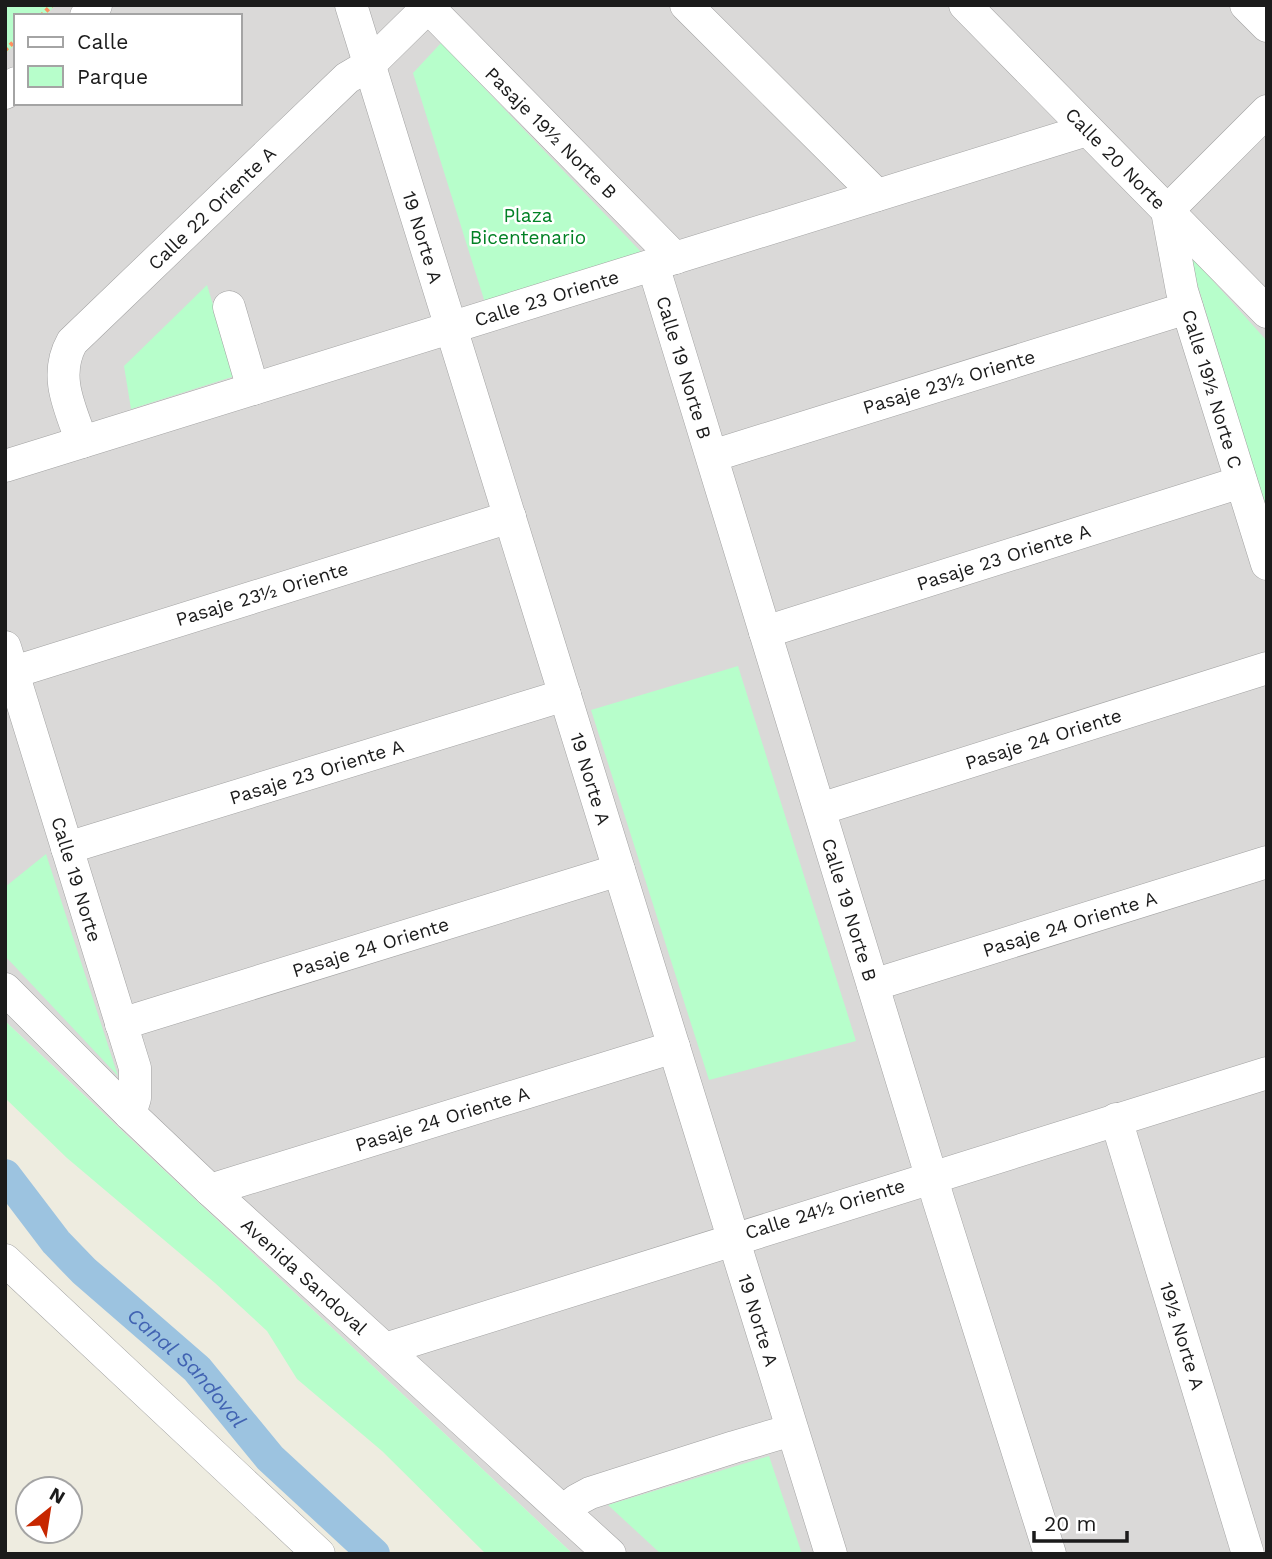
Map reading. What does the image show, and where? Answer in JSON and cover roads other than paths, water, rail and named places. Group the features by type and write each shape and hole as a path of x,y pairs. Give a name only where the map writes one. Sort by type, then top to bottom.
{"street":[{"name":"19 Norte A","path":"351,5 831,1554"},
{"path":"686,5 877,195"},
{"name":"Calle 20 Norte","path":"965,5 1267,312"},
{"path":"1246,5 1267,26"},
{"name":"Calle 22 Oriente A","path":"82,442 64,390 62,376 72,342 347,78 369,65 429,6"},
{"name":"Pasaje 19½ Norte B","path":"429,6 664,262"},
{"path":"1167,211 1267,111"},
{"name":"Calle 23 Oriente","path":"5,466 1087,130"},
{"name":"Calle 19½ Norte C","path":"1167,211 1187,309 1267,564"},
{"name":"Calle 19 Norte B","path":"664,262 712,456 1050,1554"},
{"path":"229,307 253,389"},
{"name":"Pasaje 23½ Oriente","path":"712,456 1187,309"},
{"name":"Pasaje 23 Oriente A","path":"765,632 1241,482"},
{"name":"Pasaje 23½ Oriente","path":"9,659 510,517"},
{"name":"Calle 19 Norte","path":"9,659 135,1068 135,1098 130,1114"},
{"name":"Pasaje 24 Oriente","path":"820,810 1267,668"},
{"name":"Pasaje 23 Oriente A","path":"67,848 565,695"},
{"name":"Pasaje 24 Oriente A","path":"873,985 1267,862"},
{"name":"Pasaje 24 Oriente","path":"121,1024 619,870"},
{"name":"Avenida Sandoval","path":"5,989 210,1190 610,1554"},
{"name":"Pasaje 24 Oriente A","path":"210,1190 674,1047"},
{"name":"Calle 24½ Oriente","path":"385,1349 1267,1073"},
{"name":"19½ Norte A","path":"1116,1119 1248,1554"},
{"path":"5,1260 319,1554"},
{"path":"563,1511 590,1493 792,1430"}],"waterway":[{"name":"Canal Sandoval","path":"5,1175 56,1242 84,1271 197,1369 270,1458 374,1554"}],"park label":[{"name":"Plaza Bicentenario","path":"528,226"}]}
